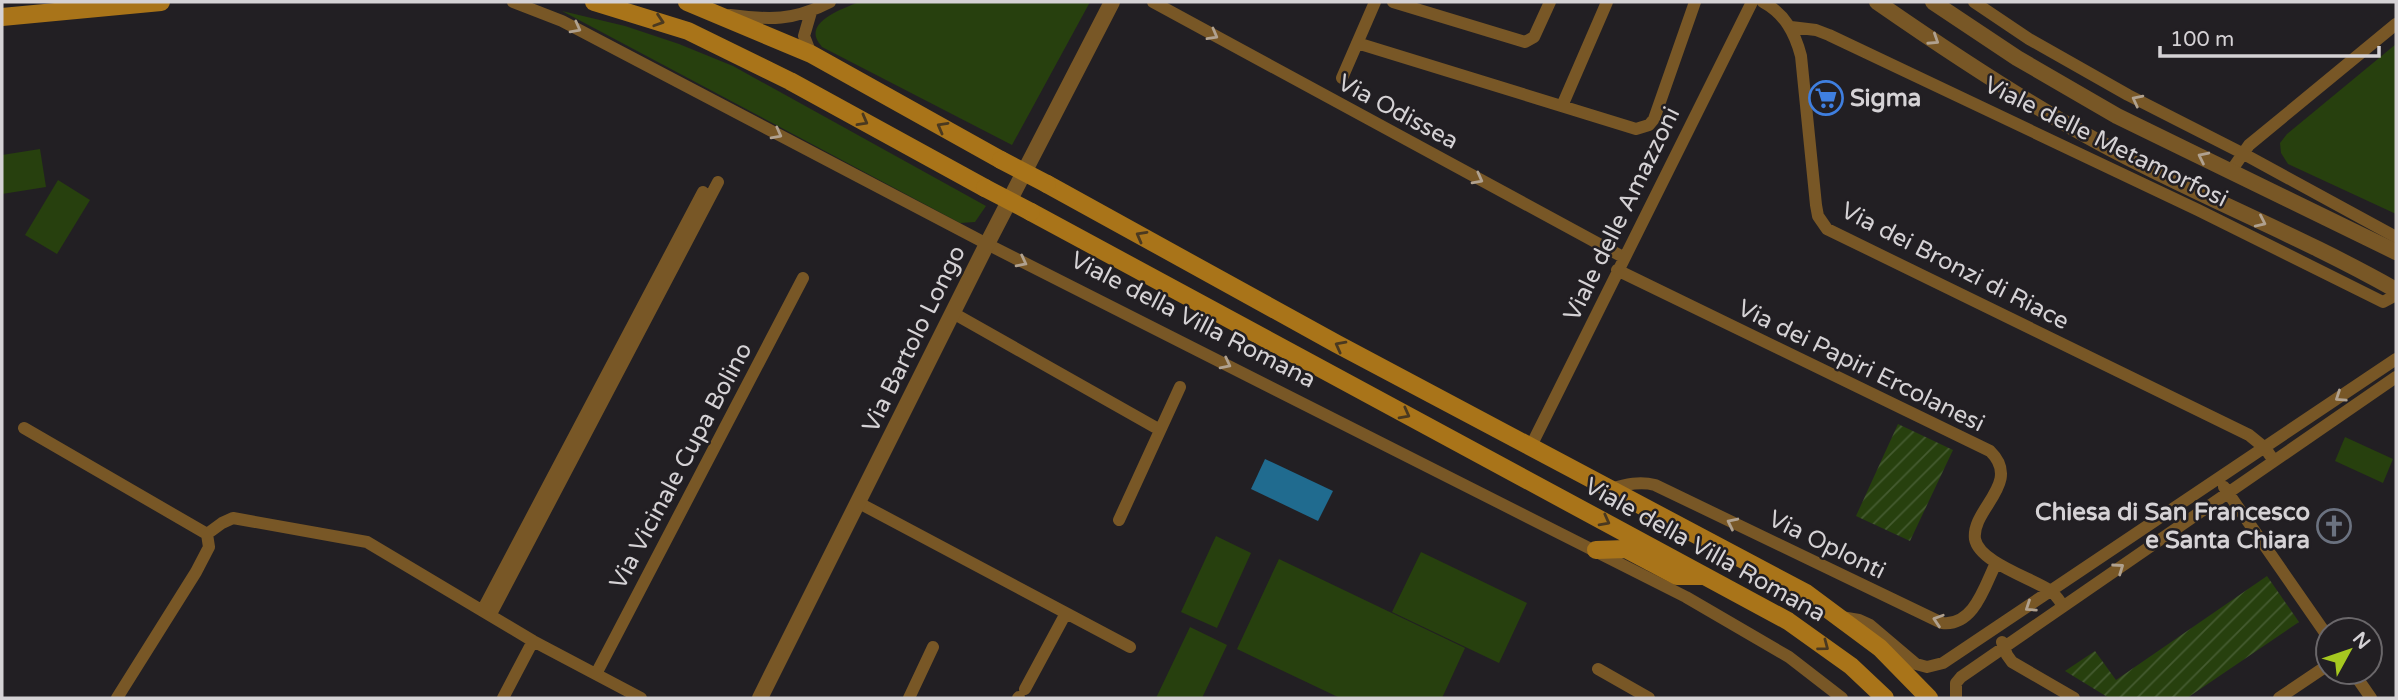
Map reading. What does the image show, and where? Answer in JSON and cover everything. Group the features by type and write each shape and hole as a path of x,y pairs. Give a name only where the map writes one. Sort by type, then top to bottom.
{"main road":[{"path":"2,17 161,2"},
{"name":"Viale della Villa Romana","path":"594,2 688,30 790,81 1708,576 1806,632 1851,666 1885,698"},
{"name":"Viale della Villa Romana","path":"687,2 811,54 1336,344 1806,593 1880,648 1929,698"},
{"path":"1596,550 1626,549 1676,576 1708,576"}],"street":[{"name":"Viale della Villa Romana","path":"513,2 562,21 987,244 1686,597 1790,657 1842,698"},
{"path":"715,13 762,19 790,18 811,12 830,2"},
{"name":"Via Bartolo Longo","path":"760,698 987,244 1112,2"},
{"name":"Via Odissea","path":"1153,2 1623,257"},
{"path":"1342,78 1375,2"},
{"path":"1393,2 1525,42 1534,37 1550,2"},
{"path":"1562,106 1608,2"},
{"path":"1357,43 1636,129 1649,125 1654,119 1695,2"},
{"name":"Viale delle Amazzoni","path":"1531,446 1752,2"},
{"path":"1763,2 1791,27"},
{"name":"Viale delle Metamorfosi","path":"1791,27 1829,35 2198,210 2383,302 2396,293 2353,266 2101,144 2002,84 1877,2"},
{"name":"Viale delle Metamorfosi","path":"1933,2 2017,58 2106,109 2396,252"},
{"name":"Viale delle Metamorfosi","path":"1974,2 2029,38 2128,95 2242,153 2396,237"},
{"path":"811,12 804,36 811,54"},
{"path":"2231,171 2242,153 2396,24"},
{"name":"Via dei Bronzi di Riace","path":"1791,27 1801,56 1818,216 1828,229 2249,435 2265,448 2274,461"},
{"path":"487,612 718,182"},
{"path":"487,612 703,192"},
{"name":"Via dei Papiri Ercolanesi","path":"1617,270 1990,451 2001,464 2001,480 1975,537 1979,548 1996,563 2052,591"},
{"name":"Via Vicinale Cupa Bolino","path":"596,674 803,278"},
{"path":"953,313 1160,430"},
{"path":"1840,617 1870,625 1916,664 1927,667 1943,663 2265,448 2395,368"},
{"path":"1956,698 1956,683 1961,677 2274,461 2395,368"},
{"path":"1119,520 1180,387"},
{"path":"24,428 207,534"},
{"path":"2219,479 2314,617"},
{"name":"Via Oplonti","path":"1611,489 1628,484 1655,485 1942,623 1955,623 1971,612 1996,563"},
{"path":"859,503 1130,647"},
{"path":"207,534 233,518 367,542 533,641 641,698"},
{"path":"117,698 196,572 209,547 207,534"},
{"path":"2052,591 2063,606"},
{"path":"1021,695 1066,613"},
{"path":"1997,628 2012,662 2074,698"},
{"path":"503,698 533,641"},
{"path":"909,698 933,646"},
{"path":"1598,669 1649,698"},
{"path":"2279,698 2314,674"}],"green space":[{"path":"859,2 1090,2 1012,145 822,47 816,37 819,25 824,19"},
{"path":"562,11 625,26 733,66 986,206 975,222 960,223"},
{"path":"2396,44 2396,214 2288,164 2281,153 2280,143 2287,134"},
{"path":"40,149 46,187 2,194 2,155"},
{"path":"58,180 90,200 57,254 25,235"},
{"path":"1898,424 1953,450 1910,541 1856,516"},
{"path":"2345,437 2393,459 2383,483 2335,461"},
{"path":"1216,536 1251,553 1217,628 1181,612"},
{"path":"1421,552 1527,603 1499,663 1392,612"},
{"path":"1279,559 1465,648 1442,698 1340,698 1237,649"},
{"path":"2267,576 2299,622 2187,698 2109,698 2065,671 2095,651 2116,680"},
{"path":"1190,627 1227,645 1202,698 1156,698"}],"water":[{"path":"1265,459 1333,491 1318,521 1251,489"}],"place":[{"name":"Sigma","path":"1826,98"},
{"name":"Chiesa di San Francesco e Santa Chiara","path":"2334,526"}]}
